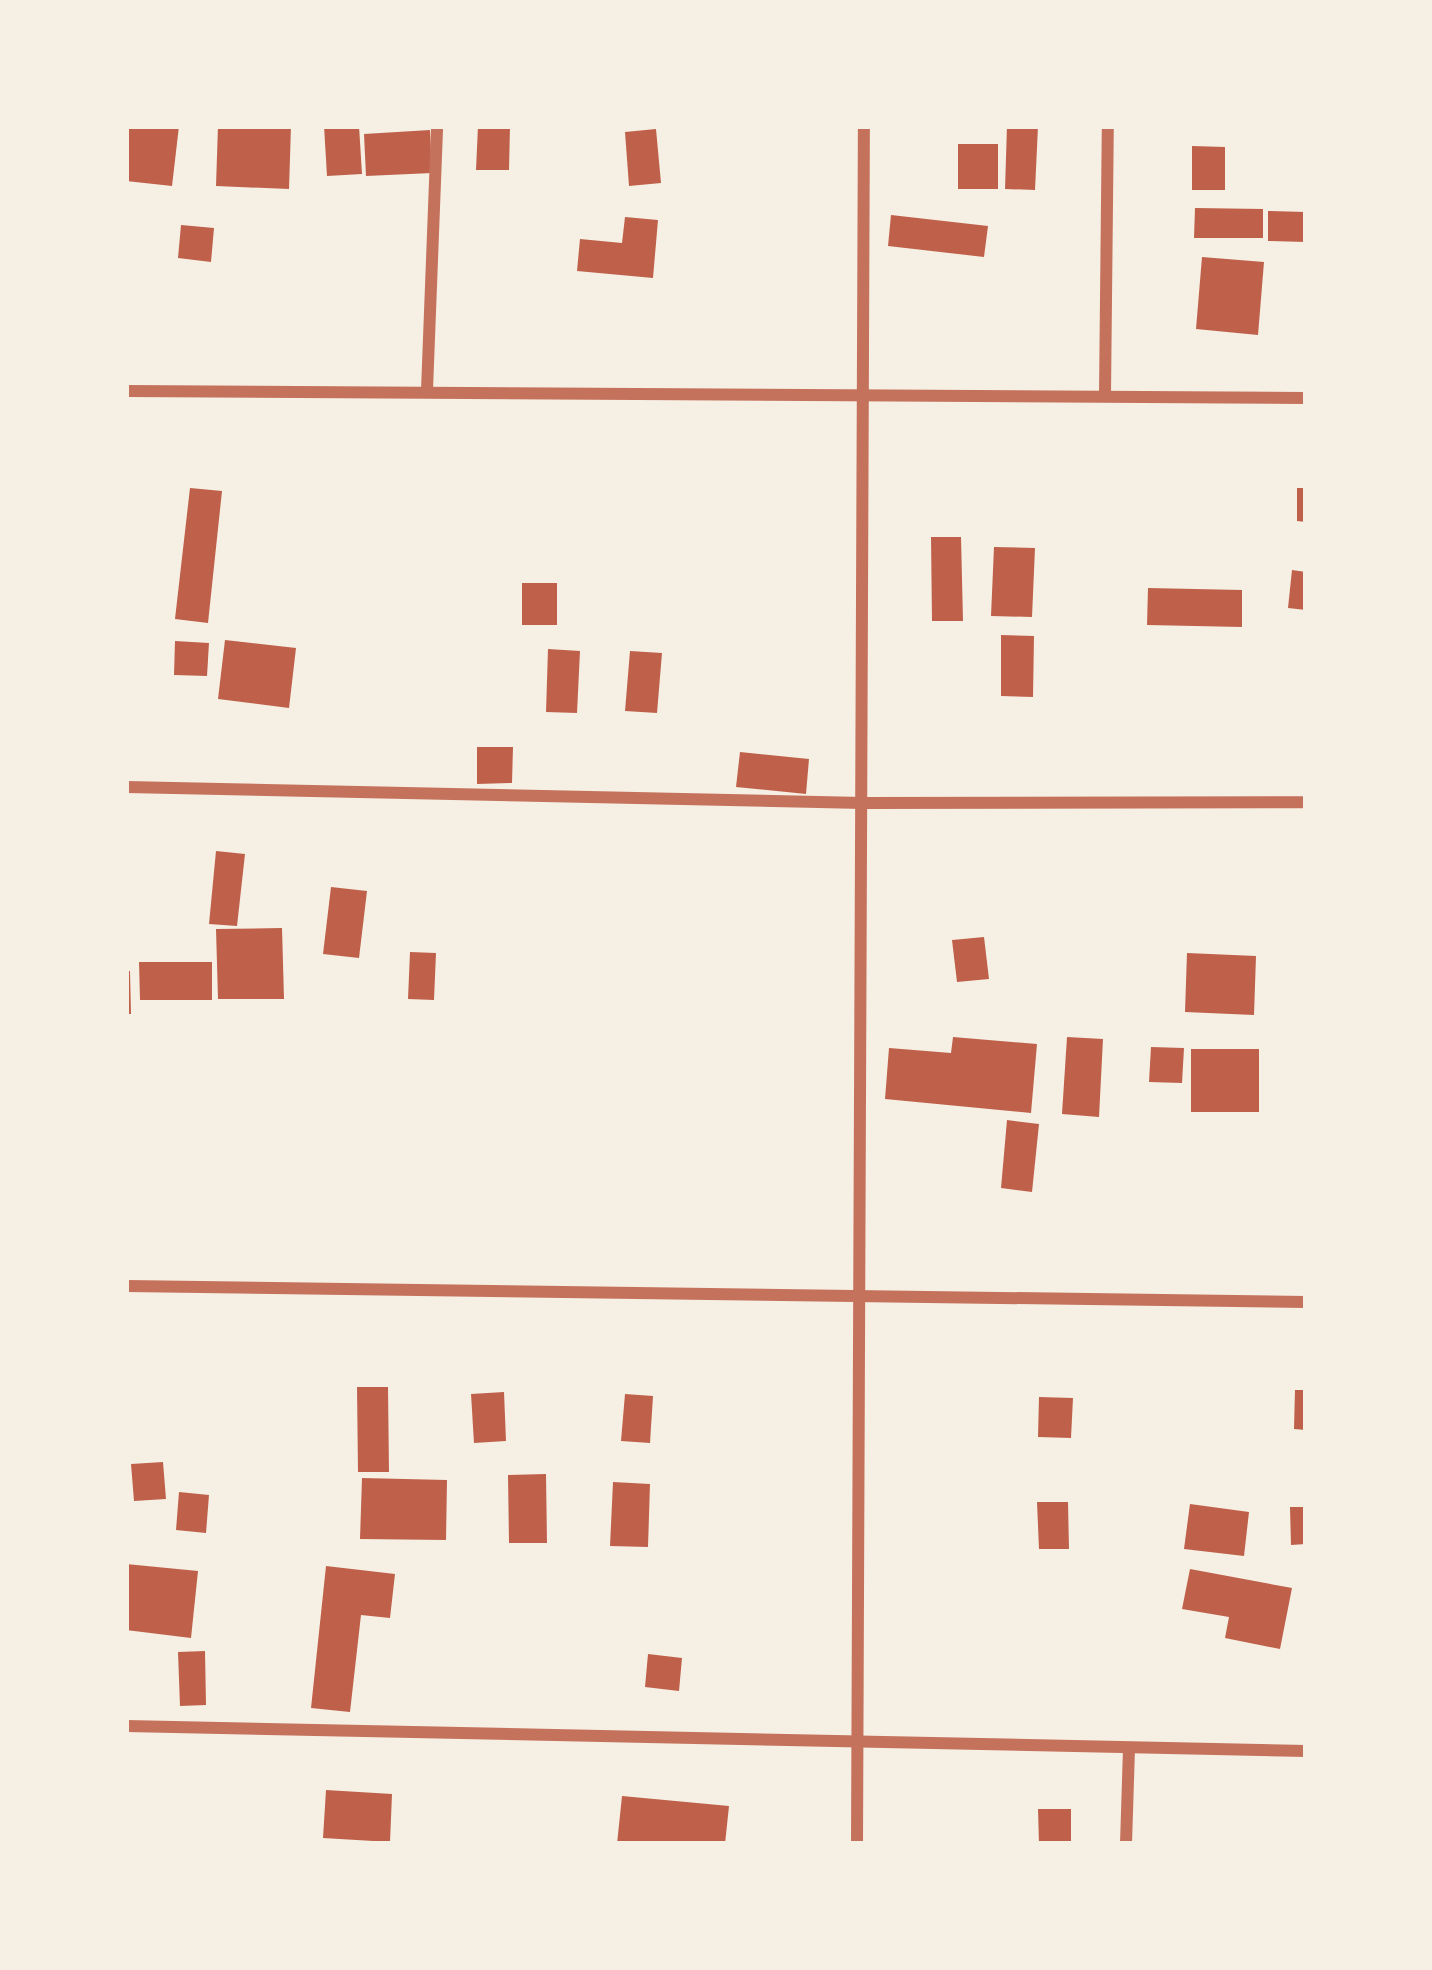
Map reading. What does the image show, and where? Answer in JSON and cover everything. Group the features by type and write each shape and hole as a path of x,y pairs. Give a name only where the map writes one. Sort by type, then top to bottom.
{"street":[{"path":"427,390 436,126"},
{"path":"857,1844 855,1297 863,803 864,126"},
{"path":"1105,394 1108,126"},
{"path":"126,391 862,391 1306,398"},
{"path":"126,787 863,803 1306,802"},
{"path":"126,1286 1306,1302"},
{"path":"126,1726 1306,1751"},
{"path":"1126,1844 1129,1749"}],"building":[{"path":"126,126 179,126 172,186 126,181"},
{"path":"218,126 291,126 289,189 216,186"},
{"path":"324,126 359,126 362,174 327,176"},
{"path":"478,126 510,126 509,170 476,170"},
{"path":"1007,126 1038,126 1035,190 1005,189"},
{"path":"656,129 661,183 629,186 625,132"},
{"path":"430,130 432,173 366,176 364,134"},
{"path":"958,144 998,144 998,189 958,189"},
{"path":"1192,146 1225,147 1225,190 1192,190"},
{"path":"1195,208 1263,209 1263,238 1194,238"},
{"path":"1268,211 1306,212 1306,242 1268,241"},
{"path":"891,215 988,226 984,257 888,246"},
{"path":"625,217 658,220 653,278 577,271 580,239 622,243"},
{"path":"181,225 214,228 211,262 178,258"},
{"path":"1202,257 1264,262 1258,335 1196,329"},
{"path":"190,488 222,491 208,623 175,619"},
{"path":"1297,488 1306,488 1306,522 1297,521"},
{"path":"931,537 961,537 963,621 932,621"},
{"path":"994,547 1035,548 1032,617 991,616"},
{"path":"1292,570 1306,572 1306,610 1288,608"},
{"path":"522,583 557,583 557,625 522,625"},
{"path":"1148,588 1242,590 1242,627 1147,625"},
{"path":"1001,635 1034,636 1033,697 1001,696"},
{"path":"225,640 296,648 289,708 218,699"},
{"path":"175,641 209,643 207,676 174,675"},
{"path":"548,649 580,651 577,713 546,712"},
{"path":"630,651 662,653 657,713 625,711"},
{"path":"477,747 513,747 512,783 477,784"},
{"path":"740,752 809,759 806,794 736,787"},
{"path":"216,851 245,854 237,926 209,924"},
{"path":"331,887 367,891 359,958 323,954"},
{"path":"282,928 284,999 218,999 216,929"},
{"path":"984,937 989,979 957,982 952,940"},
{"path":"410,952 436,953 434,1000 408,999"},
{"path":"1187,953 1256,956 1254,1015 1185,1012"},
{"path":"139,962 212,962 212,1000 140,1000"},
{"path":"126,971 130,971 131,1014 126,1014"},
{"path":"953,1037 1037,1044 1031,1113 885,1099 889,1048 951,1053"},
{"path":"1067,1037 1103,1039 1099,1117 1062,1114"},
{"path":"1151,1047 1184,1048 1182,1083 1149,1082"},
{"path":"1191,1049 1259,1049 1259,1112 1191,1112"},
{"path":"1007,1120 1039,1124 1032,1192 1001,1188"},
{"path":"357,1387 388,1387 389,1472 358,1472"},
{"path":"1295,1390 1306,1390 1306,1430 1294,1429"},
{"path":"504,1392 506,1441 474,1443 471,1394"},
{"path":"625,1394 653,1396 650,1443 621,1441"},
{"path":"1039,1397 1073,1398 1071,1438 1038,1437"},
{"path":"163,1462 166,1499 134,1501 131,1464"},
{"path":"546,1474 547,1543 509,1543 508,1475"},
{"path":"362,1478 447,1480 446,1540 360,1539"},
{"path":"613,1482 650,1484 648,1547 610,1546"},
{"path":"179,1492 209,1495 206,1533 176,1530"},
{"path":"1037,1502 1068,1502 1069,1549 1039,1549"},
{"path":"1190,1504 1249,1512 1244,1556 1184,1549"},
{"path":"1290,1507 1306,1507 1306,1544 1291,1545"},
{"path":"126,1564 198,1571 191,1638 126,1630"},
{"path":"326,1566 395,1574 390,1618 361,1615 350,1712 311,1708"},
{"path":"1190,1569 1292,1588 1280,1649 1225,1638 1229,1617 1182,1609"},
{"path":"205,1651 206,1705 180,1706 178,1652"},
{"path":"648,1654 682,1658 679,1691 645,1687"},
{"path":"326,1790 392,1794 390,1842 323,1838"},
{"path":"622,1796 729,1806 725,1844 617,1844"},
{"path":"1038,1809 1071,1809 1071,1844 1039,1844"}]}
